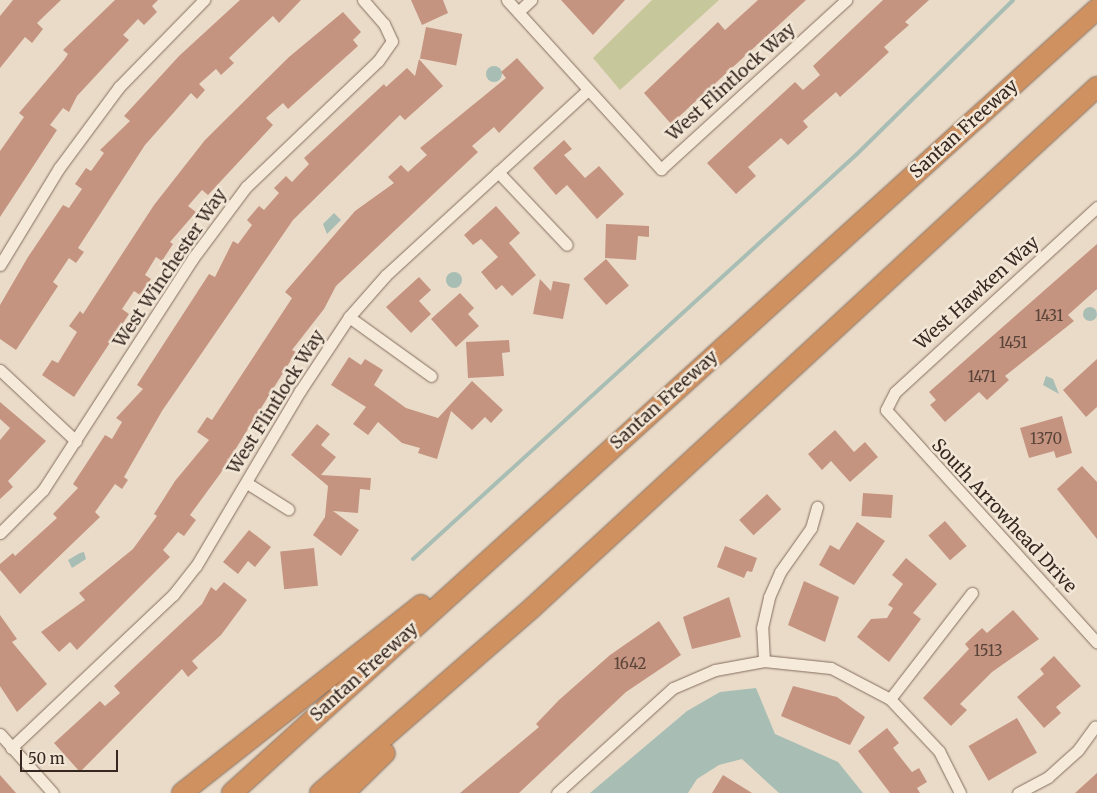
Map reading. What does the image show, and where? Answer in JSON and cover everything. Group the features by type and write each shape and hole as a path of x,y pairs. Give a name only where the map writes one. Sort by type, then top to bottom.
{"highway":[{"name":"Santan Freeway","path":"232,793 1097,9"},
{"path":"320,793 532,608 1097,87"},
{"path":"1022,155 1097,95"},
{"path":"182,793 531,520"},
{"path":"344,793 532,608"}],"street":[{"path":"0,265 59,168 119,87 204,0"},
{"name":"West Winchester Way","path":"0,533 43,490 193,258 246,187 378,60 392,41 384,24 363,0"},
{"path":"507,0 588,90"},
{"path":"518,12 531,0"},
{"name":"West Flintlock Way","path":"11,748 173,595 196,566 349,317 386,275 588,90 661,169 846,0"},
{"path":"498,172 567,245"},
{"name":"West Hawken Way","path":"886,410 895,392 1097,207"},
{"path":"349,317 431,376"},
{"path":"0,370 76,441"},
{"name":"South Arrowhead Drive","path":"886,410 1097,643"},
{"path":"247,482 288,508"},
{"path":"764,661 762,628 769,597 780,572 811,528 817,507"},
{"path":"890,699 972,592"},
{"path":"557,793 673,688 715,670 764,661 831,668 890,699 939,751 960,793"},
{"path":"1018,793 1048,777 1095,727"},
{"path":"0,734 53,793"}],"green space":[{"path":"652,0 719,0 620,90 593,58"}],"shaded area":[{"path":"494,66 502,74 494,82 486,74"},
{"path":"334,213 341,220 327,234 323,224"},
{"path":"454,272 462,280 454,288 446,280"},
{"path":"1087,307 1093,307 1097,314 1093,321 1087,321 1083,317 1083,311"},
{"path":"1046,376 1053,379 1059,394 1043,385"},
{"path":"84,552 86,559 72,568 68,560"},
{"path":"756,688 775,734 838,762 863,793 779,793 742,759 719,765 697,779 688,793 590,793 687,711 720,692"}],"building":[{"path":"13,0 61,0 37,23 43,29 32,43 25,37 0,68 0,16"},
{"path":"115,0 158,0 152,6 157,12 144,25 138,19 123,35 129,40 77,96 69,112 63,108 50,125 57,130 0,217 0,151 24,117 19,113 64,60 68,54 63,50"},
{"path":"240,0 301,0 279,23 273,16 257,31 229,58 234,63 221,75 216,69 199,84 205,90 197,99 191,93 145,145 78,248 84,252 76,263 69,258 53,282 58,286 16,350 0,339 0,305 28,257 63,205 69,208 82,189 75,184 86,168 91,171 104,153 100,150 130,121 124,116 179,56"},
{"path":"411,0 443,0 448,13 422,25"},
{"path":"561,0 625,0 593,35"},
{"path":"758,0 806,0 671,124 644,93 718,22 725,30"},
{"path":"883,0 929,0 905,22 909,25 884,47 889,52 840,97 836,92 803,121 808,127 788,145 781,138 748,167 756,176 736,194 707,163 795,82 803,90 820,75 813,66"},
{"path":"343,12 361,32 353,40 358,46 288,109 283,103 266,118 273,125 208,195 202,190 188,206 196,212 170,242 173,244 162,261 156,257 145,275 151,279 140,295 134,291 122,309 129,314 74,397 42,375 52,360 58,363 77,332 69,326 80,311 83,314 154,205 205,140 289,57"},
{"path":"426,27 462,34 456,65 420,58"},
{"path":"517,58 544,88 499,133 494,127 472,146 478,152 336,286 324,309 292,350 296,352 220,474 190,515 196,520 184,536 178,532 163,550 170,557 77,650 70,642 59,652 41,632 85,600 79,593 133,549 157,516 154,514 175,481 209,440 197,432 207,417 212,420 292,298 285,292 355,211 394,183 388,177 401,165 408,172 427,155 420,148 506,78 501,72"},
{"path":"419,59 443,86 405,120 400,115 293,220 162,411 124,477 128,480 122,489 115,484 95,512 100,517 20,594 0,570 0,564 13,553 15,556 57,518 53,514 78,488 73,484 105,435 112,439 122,422 116,418 143,389 137,385 209,274 215,277 233,241 238,244 252,225 247,220 259,206 264,210 279,193 274,188 286,176 292,182 309,164 304,158 384,84 386,87 407,68 415,76"},
{"path":"564,140 572,149 564,155 585,178 599,166 624,194 597,219 567,185 556,195 533,168"},
{"path":"496,206 520,233 509,243 536,275 512,296 502,285 496,290 481,272 498,257 481,239 473,245 464,235"},
{"path":"606,224 649,226 649,237 638,236 636,260 605,258"},
{"path":"1097,244 1097,289 1068,315 1074,321 1005,376 1009,380 987,400 979,392 945,422 930,405 936,400 929,392"},
{"path":"606,259 629,285 606,305 583,279"},
{"path":"419,277 431,290 419,301 431,314 411,333 386,307"},
{"path":"540,279 551,291 553,281 570,284 563,319 533,314"},
{"path":"460,293 474,308 468,314 479,326 456,347 431,319"},
{"path":"509,340 510,352 502,353 504,376 468,378 466,342"},
{"path":"349,357 361,365 365,359 383,370 374,385 406,408 438,418 472,381 503,410 491,423 485,417 472,430 451,411 437,459 418,453 420,448 402,443 378,422 368,435 353,424 366,407 331,385"},
{"path":"1097,359 1097,407 1086,417 1063,390"},
{"path":"0,402 46,441 8,481 13,487 0,499 0,440 10,428 0,419"},
{"path":"1062,416 1072,453 1056,458 1054,451 1029,458 1020,428"},
{"path":"317,424 330,434 321,445 336,457 321,475 371,478 370,490 360,489 358,513 333,511 359,530 341,556 313,535 325,517 328,486 291,455"},
{"path":"835,430 854,452 865,442 878,457 850,482 831,461 822,470 808,454"},
{"path":"1082,466 1097,482 1097,539 1057,489"},
{"path":"863,493 893,495 891,518 861,516"},
{"path":"767,494 781,509 754,535 739,520"},
{"path":"945,521 967,546 950,560 928,535"},
{"path":"857,522 885,541 854,585 819,565 830,545 839,550"},
{"path":"249,530 271,547 255,567 248,561 238,574 223,562"},
{"path":"725,546 757,558 752,572 747,571 744,578 717,567"},
{"path":"314,548 318,586 284,589 280,552"},
{"path":"906,558 937,584 913,613 921,619 889,662 857,637 871,619 887,618 893,608 888,605 903,584 892,575"},
{"path":"804,581 839,597 825,642 788,625"},
{"path":"224,582 247,600 221,635 192,661 198,668 188,677 182,669 80,772 54,743 100,701 105,706 120,693 114,686 202,604 211,587 216,591"},
{"path":"729,597 741,637 692,649 683,617"},
{"path":"1013,610 1039,639 992,672 960,704 967,710 951,726 923,698 969,649 965,644 982,628 987,633"},
{"path":"0,615 17,639 12,642 47,684 17,712 0,686"},
{"path":"659,621 681,655 626,692 519,793 460,793 539,727 536,724 559,700 610,655"},
{"path":"1054,656 1081,686 1056,707 1061,713 1044,728 1017,697 1044,674 1040,669"},
{"path":"793,686 837,697 865,717 850,745 781,716"},
{"path":"1017,718 1037,753 989,781 969,746"},
{"path":"887,728 899,743 893,748 912,772 919,768 927,782 917,788 920,793 890,793 858,751"},
{"path":"1097,773 1097,793 1075,793"},
{"path":"0,775 16,793 0,793"},
{"path":"723,775 752,793 712,793"}],"waterway":[{"path":"413,559 857,154 1013,0"}]}
